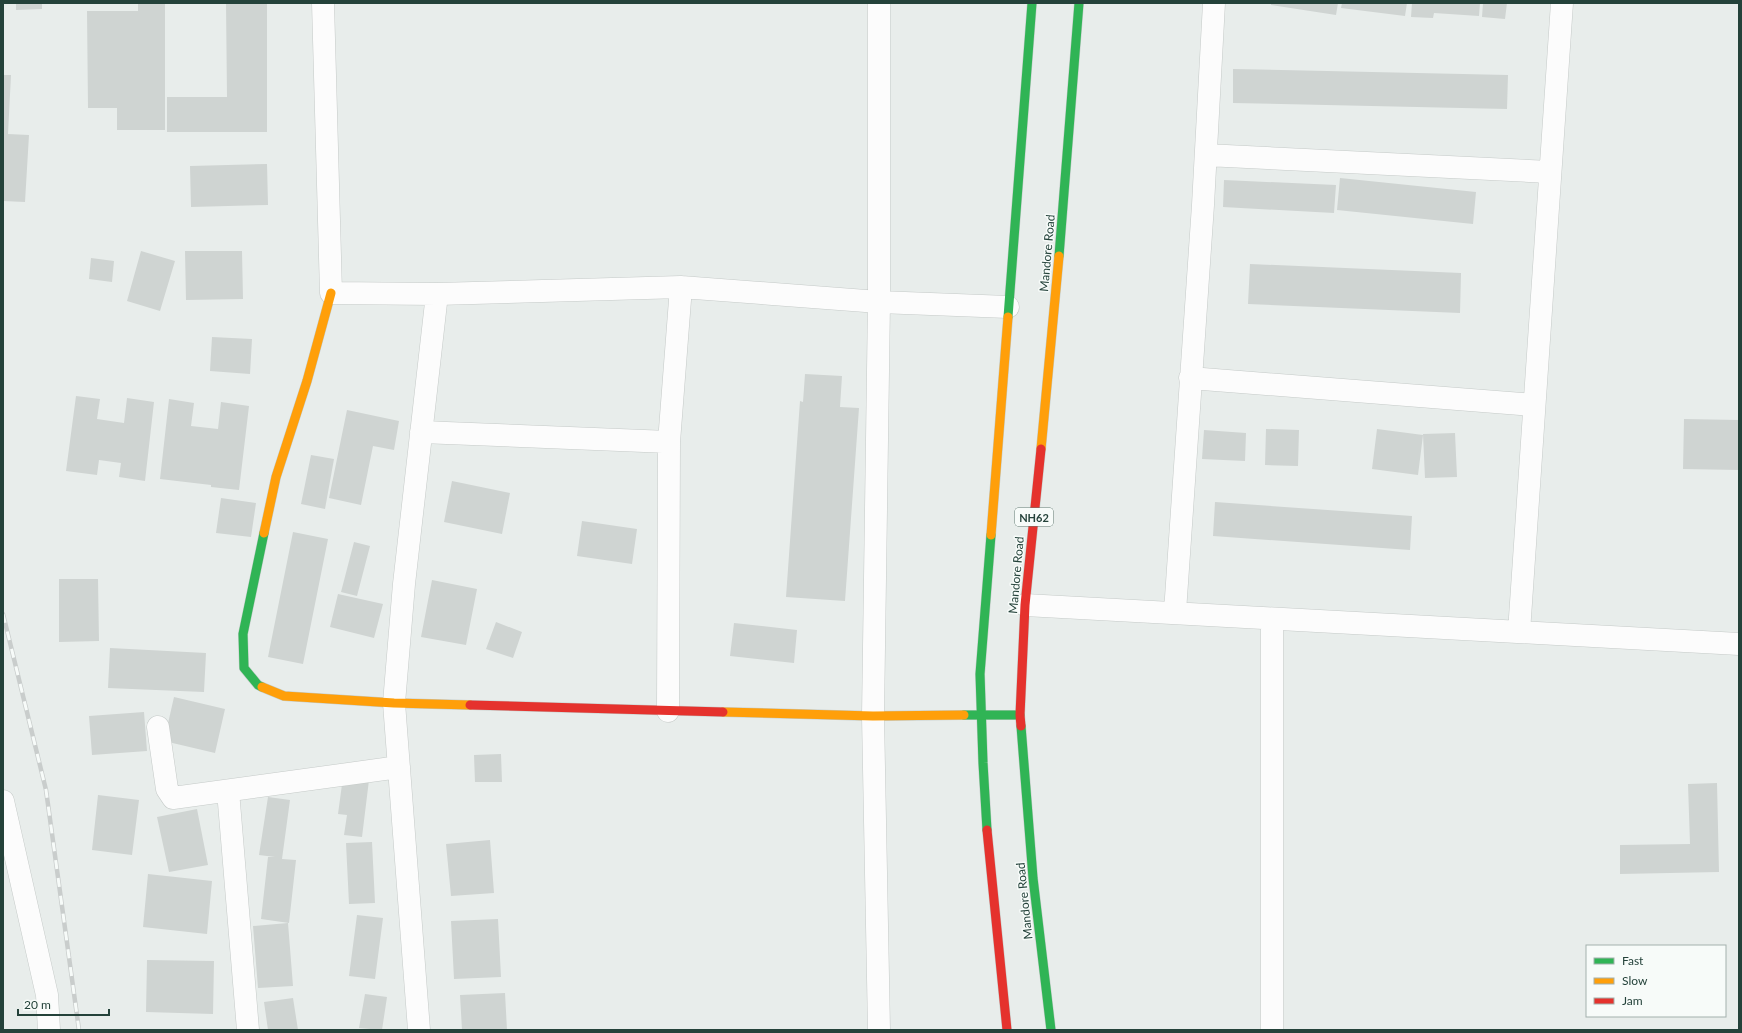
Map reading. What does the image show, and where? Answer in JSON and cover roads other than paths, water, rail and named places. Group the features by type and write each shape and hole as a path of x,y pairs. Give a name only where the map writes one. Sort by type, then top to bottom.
{"main road":[{"path":"1007,1030 991,880 980,716 980,674 1032,3"},
{"name":"Mandore Road","path":"1051,1030 1033,878 1020,715 1025,605 1055,308 1079,3"},
{"path":"331,293 307,381 276,477 243,634 244,668 258,685 284,696 394,703 873,716 1020,715"}],"street":[{"path":"322,3 331,293 437,294 681,287 879,302 1008,307"},
{"path":"879,1030 873,716 879,302 880,3"},
{"path":"1174,612 1206,155 1214,3"},
{"path":"1519,632 1562,3"},
{"path":"1206,155 1550,172"},
{"path":"668,711 669,442 681,287"},
{"path":"419,1030 394,703 404,584 437,294"},
{"path":"1190,378 1534,405"},
{"path":"422,432 669,442"},
{"path":"1025,605 1739,644"},
{"path":"1272,618 1272,1030"},
{"path":"158,727 167,789 173,798 399,767"},
{"path":"228,791 248,1030"},
{"path":"3,801 47,995 48,1030"}],"railway":[{"path":"3,614 46,790 79,1030"}]}
